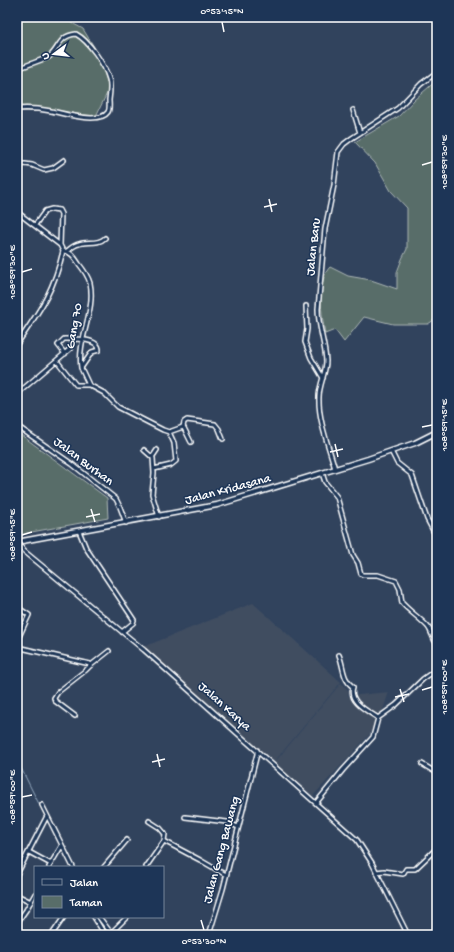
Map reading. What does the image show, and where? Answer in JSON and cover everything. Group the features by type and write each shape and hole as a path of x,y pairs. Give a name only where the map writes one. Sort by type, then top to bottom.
{"street":[{"path":"17,70 49,57 52,55 59,43 66,37 76,34 85,40 102,63 110,81 110,93 109,111 106,114 97,117 87,118 51,111 17,109"},
{"name":"Jalan Baru","path":"335,469 323,426 319,404 319,394 326,359 318,320 318,309 325,229 334,185 337,154 344,144 394,111 421,84 437,72"},
{"path":"353,110 360,133"},
{"path":"17,165 32,165 42,170 48,170 64,160"},
{"path":"34,225 45,211 59,210 61,214 60,245"},
{"path":"17,212 60,245"},
{"path":"17,344 42,308 50,293 65,251 81,243 100,241 105,238"},
{"name":"Gang 70","path":"60,245 79,263 90,282 90,306 82,340 80,358 81,368"},
{"path":"306,306 307,330 305,342 311,358 323,378"},
{"path":"65,354 58,344 64,339 74,339 96,343 99,349 92,352 81,368 89,385"},
{"path":"17,394 58,361 72,347 74,339"},
{"path":"58,361 76,385 89,385 107,395 118,407 154,427 169,432 183,426 184,422 187,420 213,423 219,428 222,439"},
{"name":"Jalan Burhan","path":"17,426 72,464 116,499 126,523"},
{"path":"183,426 191,442"},
{"path":"154,469 171,465 176,461 174,443 169,432"},
{"name":"Jalan Kridasana","path":"17,542 159,517 228,502 391,452 420,442 437,432"},
{"path":"144,450 152,456 154,469 152,494 159,517"},
{"path":"152,456 157,450"},
{"path":"391,452 397,463 412,475 427,519 437,538"},
{"path":"322,473 325,482 337,497 353,555 362,575 378,575 396,582 400,589 402,603 418,616 428,627 437,644"},
{"path":"79,531 86,548 134,620 133,623 122,632"},
{"name":"Jalan Karya","path":"17,542 24,551 171,674 361,844 408,935"},
{"path":"17,607 29,615 17,641"},
{"path":"17,646 89,663 90,666"},
{"path":"75,716 55,701 55,697 90,666 109,652"},
{"path":"339,655 343,674 348,684 353,687 353,699 378,718"},
{"path":"316,803 373,737 378,718 396,705 422,679 437,669"},
{"name":"Jalan Gang Bawang","path":"209,935 226,875 257,750"},
{"path":"422,764 437,773"},
{"path":"42,805 46,817 72,866"},
{"path":"17,874 46,817"},
{"path":"184,817 227,822 238,827"},
{"path":"147,866 164,841 165,834 163,830 149,821"},
{"path":"105,866 128,840"},
{"path":"164,841 226,875"},
{"path":"29,852 50,865 61,846"},
{"path":"376,872 384,871 403,874 406,869 415,869 437,848"},
{"path":"17,895 31,902"},
{"path":"17,923 34,896"},
{"path":"53,933 63,918"},
{"path":"95,918 105,935"},
{"path":"100,918 110,934 126,918"}],"shaded area":[{"path":"253,603 341,682 274,762 143,647"},
{"path":"341,683 349,691 348,696 389,692 383,710 370,734 313,796 274,763"}],"green space":[{"path":"28,17 61,17 83,29 99,55 109,89 96,116 57,112 17,111 17,20"},
{"path":"437,80 437,318 428,324 393,324 364,317 344,342 335,330 325,334 321,290 326,273 330,267 348,276 371,280 397,289 397,272 407,249 407,208 391,191 375,163 355,142 399,116 414,100"},
{"path":"17,432 107,498 108,518 26,533 17,537"}],"waterway":[{"path":"17,760 45,816"},
{"path":"47,819 60,845"},
{"path":"66,857 70,866"},
{"path":"97,918 108,935"}]}
